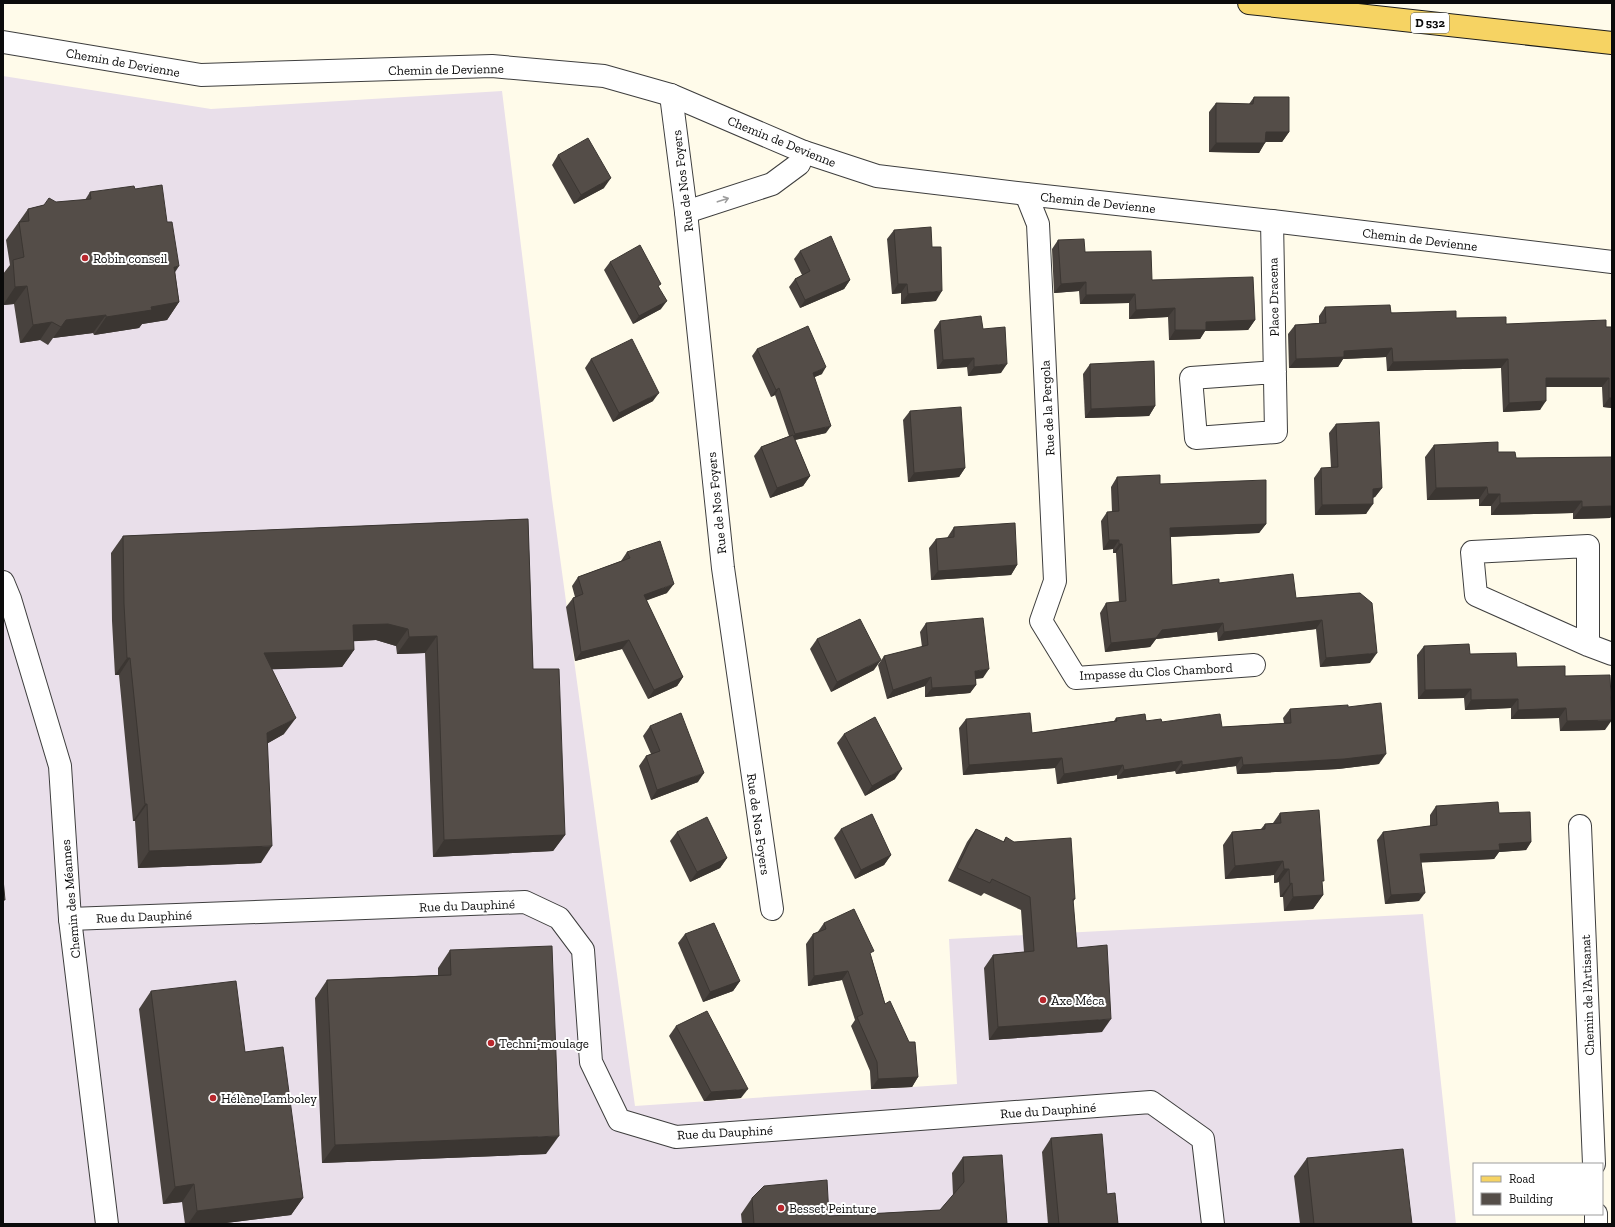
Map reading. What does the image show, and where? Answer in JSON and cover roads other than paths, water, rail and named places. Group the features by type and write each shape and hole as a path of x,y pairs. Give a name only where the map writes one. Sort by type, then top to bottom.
{"main road":[{"name":"D 532","path":"1249,3 1612,43"}],"street":[{"name":"Chemin de Devienne","path":"3,42 201,75 492,66 604,76 671,95 804,152 877,176 1272,221 1612,262"},
{"name":"Rue de Nos Foyers","path":"671,95 686,212 723,568 772,909"},
{"path":"686,212 772,184 799,164 804,152"},
{"name":"Rue de la Pergola","path":"1026,194 1038,224 1055,581 1041,621"},
{"name":"Place Dracena","path":"1272,221 1275,372 1276,432 1196,438 1191,378 1275,372"},
{"path":"1588,646 1588,546 1472,552 1476,595 1588,646 1612,654"},
{"name":"Chemin des Méannes","path":"3,582 10,599 60,766 70,919 107,1224"},
{"name":"Impasse du Clos Chambord","path":"1041,621 1076,678 1254,664"},
{"name":"Chemin de l'Artisanat","path":"1580,826 1594,1163"},
{"name":"Rue du Dauphiné","path":"70,919 525,902 559,918 583,950 591,1062 619,1120 676,1137 1152,1102 1203,1139 1213,1224"}],"place":[{"name":"Robin conseil","path":"85,258"},
{"name":"Axe Méca","path":"1043,1000"},
{"name":"Techni-moulage","path":"491,1043"},
{"name":"Hélène Lamboley","path":"213,1098"},
{"name":"Besset Peinture","path":"781,1208"}]}
